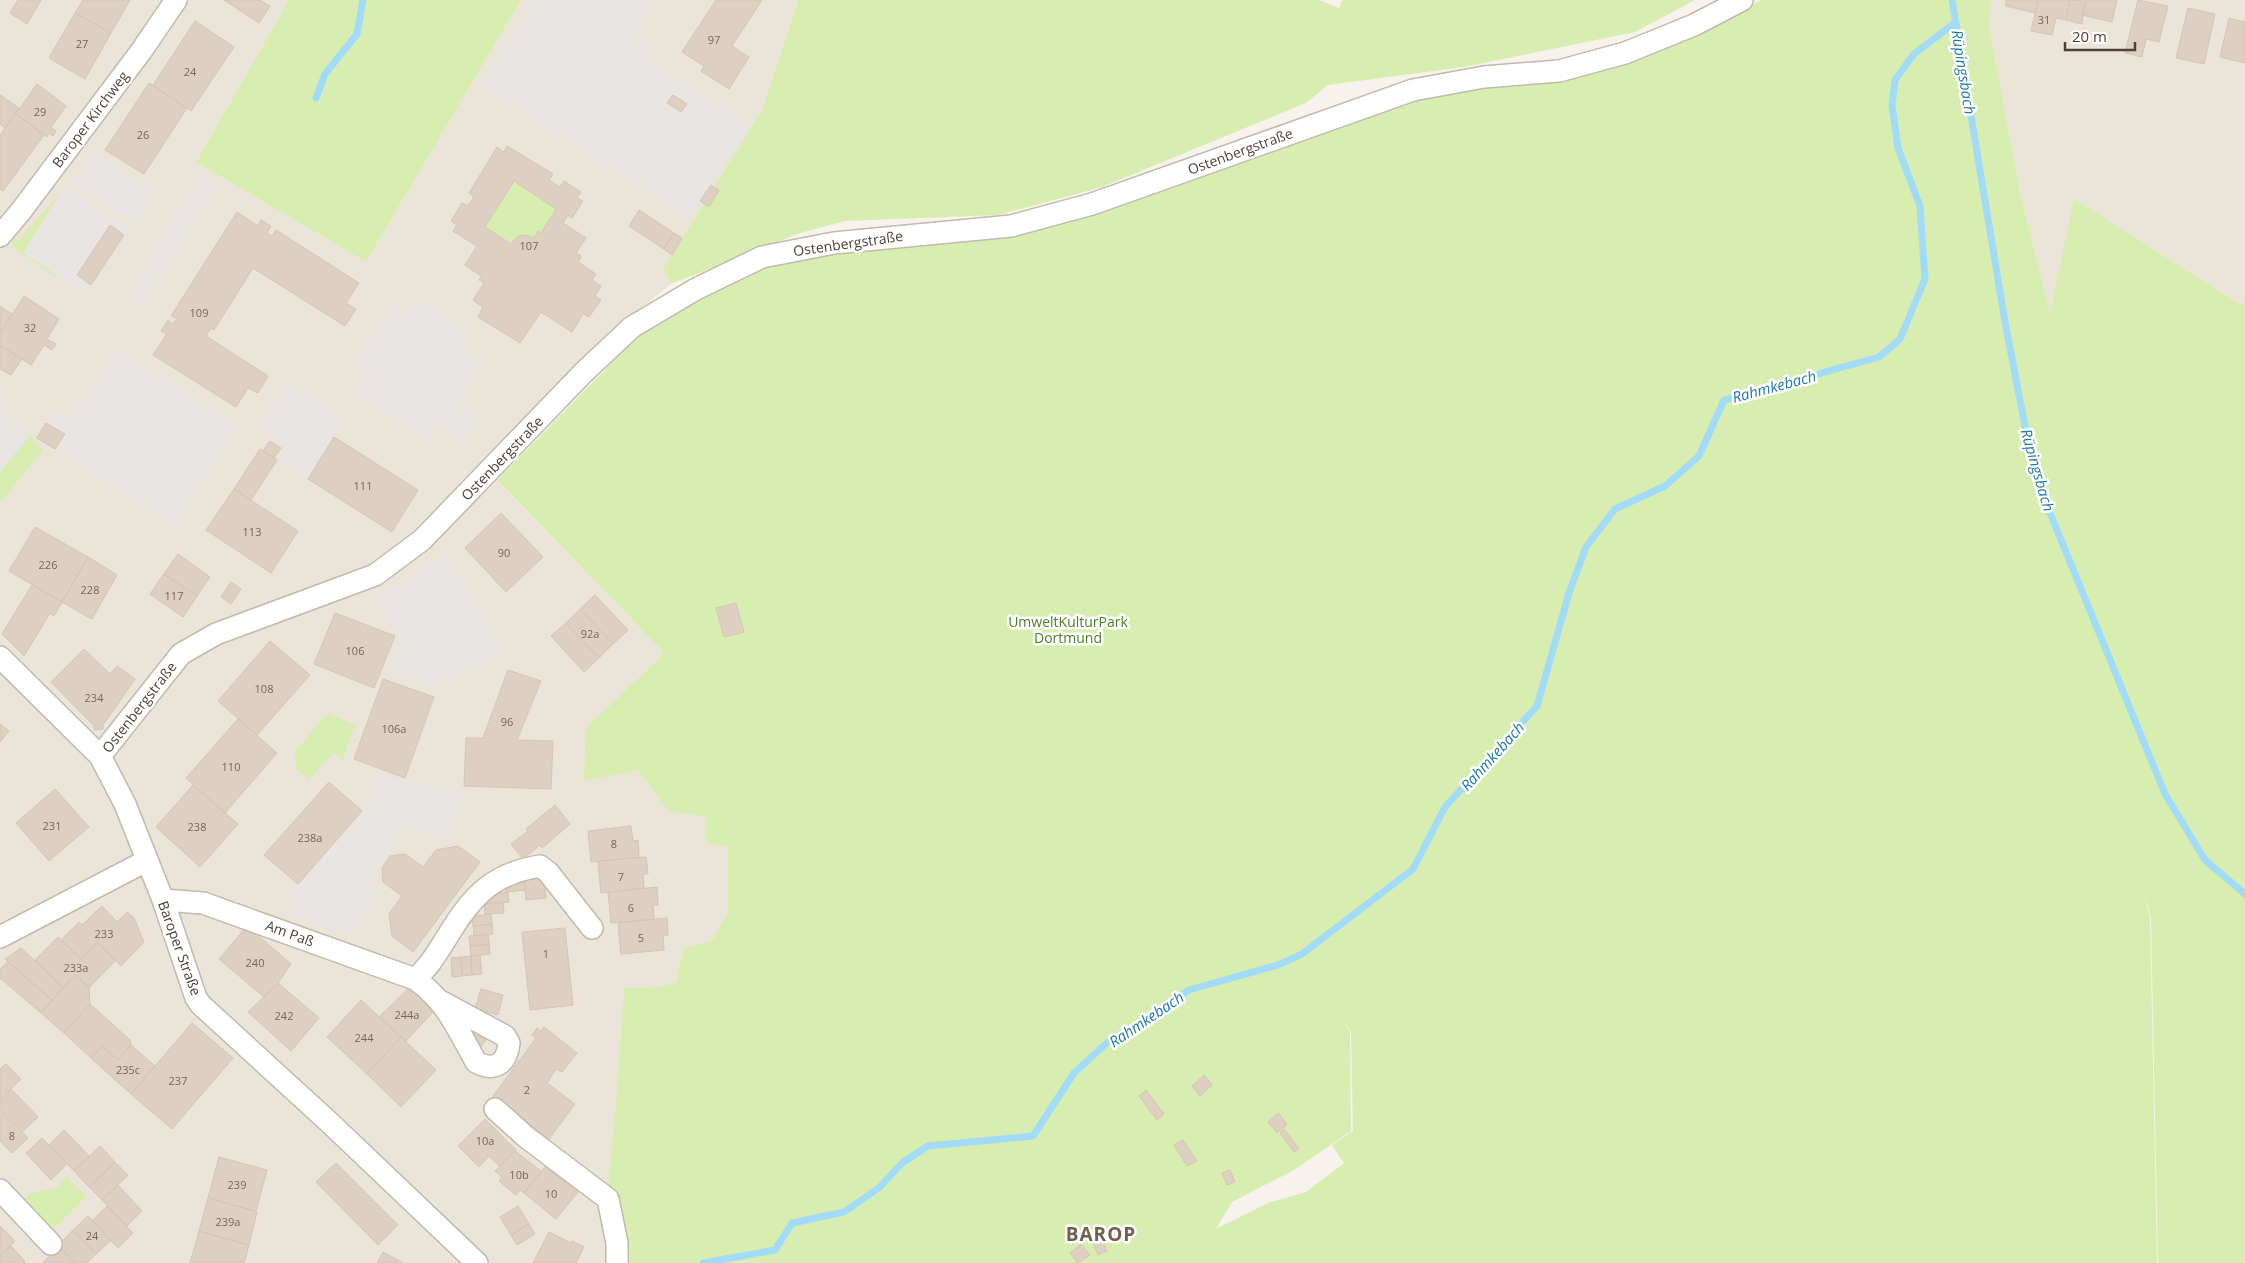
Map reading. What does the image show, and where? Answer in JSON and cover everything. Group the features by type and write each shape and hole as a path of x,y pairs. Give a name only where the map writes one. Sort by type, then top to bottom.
{"street":[{"name":"Baroper Kirchweg","path":"0,236 26,205 142,50 176,0"},
{"name":"Ostenbergstraße","path":"100,756 181,654 216,634 375,575 422,540 584,372 632,327 696,288 762,257 834,242 1011,226 1092,204 1413,90 1484,77 1559,70 1625,53 1694,25 1742,0"},
{"name":"Baroper Straße","path":"0,657 100,756 125,804 163,900 196,998 201,1005 330,1123 477,1263"},
{"path":"0,937 146,861"},
{"path":"415,979 426,970 466,907 483,889 524,868 540,866 548,872 592,928"},
{"name":"Am Paß","path":"163,900 204,902 415,979 432,991 442,1002"},
{"path":"495,1109 526,1137 608,1199 617,1243 617,1263"},
{"path":"0,1190 51,1244"}],"shaded area":[{"path":"0,0 289,0 196,162 366,262 521,0 798,0 762,110 663,269 671,284 625,321 500,450 497,481 664,653 585,729 584,780 638,770 668,811 706,817 728,847 728,913 712,941 684,948 676,982 660,987 624,988 608,1183 617,1243 617,1263 0,1263"},
{"path":"535,0 645,0 653,5 634,36 653,49 646,59 750,125 690,219 480,85"},
{"path":"1991,0 2245,0 2245,301 2243,305 2075,200 2050,316 2021,196 1989,27"},
{"path":"95,152 157,193 136,225 73,184"},
{"path":"201,175 219,187 142,307 125,296"},
{"path":"65,187 129,228 124,235 110,225 82,267 77,276 91,285 85,294 23,253"},
{"path":"417,297 473,333 463,349 484,362 458,404 480,418 466,441 438,424 428,440 356,394 368,375 351,364 390,303 406,313"},
{"path":"115,349 240,426 176,528 55,449 64,434 46,423 55,409 71,419"},
{"path":"286,380 346,418 308,479 278,460 286,447 255,427"},
{"path":"0,395 10,401 5,412 12,421 31,434 0,472"},
{"path":"445,554 503,646 488,664 429,688 390,672 401,642 378,596"},
{"path":"375,773 464,792 450,839 406,829 368,882 385,895 349,937 286,912 299,885 363,811"}],"green space":[{"path":"289,0 521,0 366,262 196,162"},
{"path":"798,0 1319,0 1339,8 1342,0 1695,0 1635,32 1464,67 1328,85 1306,103 1102,187 998,215 845,221 800,233 671,284 663,269 762,110"},
{"name":"UmweltKulturPark Dortmund","path":"1762,0 1991,0 1989,27 2021,196 2050,314 2074,199 2242,305 2245,301 2245,1263 2158,1263 2151,918 2143,890 2150,918 2157,1263 617,1263 617,1243 608,1183 624,988 660,987 676,982 684,948 712,941 728,912 728,847 706,843 706,817 668,811 638,770 584,781 585,729 664,653 497,480 642,332 680,308 763,267 832,250 946,241 1415,96 1717,22","holes":["1339,1013 1351,1032 1353,1131 1332,1145 1344,1163 1306,1192 1268,1203 1216,1229 1232,1202 1294,1170 1351,1131 1350,1032"]},
{"path":"514,181 556,209 541,233 538,231 534,238 521,236 511,244 485,227"},
{"path":"61,192 44,218 75,239 57,278 12,247 11,244 14,239 19,240"},
{"path":"31,434 34,443 43,450 0,503 0,472"},
{"path":"328,713 355,725 343,760 333,753 309,780 296,768 295,751"},
{"path":"67,1177 86,1197 48,1235 19,1205 29,1194 56,1188"}],"building":[{"path":"18,0 41,0 27,24 10,13"},
{"path":"83,0 130,0 111,33 75,13"},
{"path":"224,0 260,0 270,6 259,23"},
{"path":"716,0 762,0 732,46 749,57 729,89 701,71 704,66 682,52"},
{"path":"2006,0 2038,0 2035,13 2006,6"},
{"path":"2038,0 2070,0 2066,20 2056,18 2052,35 2031,31"},
{"path":"2070,0 2085,1 2082,24 2066,20"},
{"path":"2086,0 2117,0 2112,22 2082,15"},
{"path":"2138,0 2168,6 2159,42 2146,39 2142,57 2125,53"},
{"path":"2188,8 2215,14 2204,64 2176,58"},
{"path":"75,13 111,33 85,79 49,58"},
{"path":"2229,18 2245,22 2245,63 2220,57"},
{"path":"195,21 234,47 191,111 153,85"},
{"path":"149,83 187,108 144,174 105,150"},
{"path":"37,84 66,106 51,127 56,131 53,136 49,133 47,137 16,114"},
{"path":"0,95 19,108 5,128 0,124"},
{"path":"673,95 687,104 681,112 667,103"},
{"path":"16,114 44,135 3,191 0,189 0,135"},
{"path":"507,146 553,174 549,180 560,187 564,181 581,192 577,198 583,201 572,218 568,215 563,223 586,238 576,253 581,256 578,262 596,274 592,280 601,286 595,296 601,300 589,317 583,314 572,332 541,312 520,343 478,317 483,307 473,300 484,283 479,280 481,276 465,265 477,246 453,231 457,225 451,221 462,203 468,206 474,197 469,193 497,147 504,152","holes":["514,181 556,209 541,233 538,231 534,238 525,235 518,236 511,244 485,227"]},
{"path":"711,185 719,190 709,207 700,201"},
{"path":"639,210 674,233 664,249 629,226"},
{"path":"237,212 258,226 261,220 271,226 267,233 270,235 272,236 276,230 359,283 346,303 356,309 345,326 253,268 214,330 211,328 206,336 268,376 258,393 248,388 236,407 153,355 167,334 161,331 168,320 173,324 177,319 171,316"},
{"path":"110,225 124,235 91,285 77,275"},
{"path":"674,233 682,238 672,255 664,249"},
{"path":"24,296 59,319 47,339 56,344 52,350 44,345 31,365 0,345 0,334"},
{"path":"0,306 12,314 0,334"},
{"path":"0,345 22,359 11,375 0,369"},
{"path":"46,423 65,434 55,449 37,438"},
{"path":"334,437 418,490 392,532 308,479"},
{"path":"270,441 281,448 274,458 263,451"},
{"path":"260,449 277,460 251,500 234,489"},
{"path":"234,489 298,531 271,573 206,530"},
{"path":"501,513 543,557 506,592 465,548"},
{"path":"35,527 88,557 62,602 9,571"},
{"path":"178,554 210,577 197,596 164,574"},
{"path":"88,557 117,575 92,619 62,602"},
{"path":"164,574 197,596 183,617 150,594"},
{"path":"231,582 241,589 231,604 221,597"},
{"path":"32,585 62,602 54,616 50,613 24,656 2,634"},
{"path":"595,595 628,630 613,644 580,609"},
{"path":"736,603 744,632 724,637 716,608"},
{"path":"580,609 613,644 599,658 566,623"},
{"path":"335,613 395,636 374,688 314,664"},
{"path":"566,623 599,658 584,672 551,636"},
{"path":"270,641 310,675 257,735 218,701"},
{"path":"84,649 110,674 117,666 135,679 103,725 103,729 94,730 94,726 51,682"},
{"path":"508,670 541,681 517,740 553,741 551,789 464,786 466,738 483,738"},
{"path":"383,679 434,697 405,778 354,759"},
{"path":"238,719 277,753 225,813 186,778"},
{"path":"0,724 9,731 0,742"},
{"path":"329,782 362,811 298,884 264,855"},
{"path":"193,785 238,824 200,867 156,827"},
{"path":"55,789 89,827 49,861 16,823"},
{"path":"555,805 570,824 542,848 540,845 523,859 511,844 528,831 526,829"},
{"path":"631,826 633,841 638,840 639,857 591,862 588,831"},
{"path":"458,846 480,862 413,952 392,936 389,914 402,896 383,882 382,868 390,856 405,854 423,867 436,850"},
{"path":"646,857 648,874 643,874 644,888 601,893 598,861"},
{"path":"544,878 546,898 526,900 524,880"},
{"path":"524,880 525,890 506,892 505,882"},
{"path":"657,887 658,905 653,905 654,919 611,923 608,892"},
{"path":"508,892 509,902 489,904 489,894"},
{"path":"503,902 504,913 485,914 484,904"},
{"path":"102,906 117,922 127,912 134,918 144,942 121,966 97,942 81,959 61,940 79,922 82,925"},
{"path":"491,914 492,924 473,926 472,916"},
{"path":"667,918 668,935 663,935 664,950 621,954 618,923"},
{"path":"492,924 493,934 474,936 473,926"},
{"path":"247,926 291,964 278,983 264,997 219,959"},
{"path":"565,928 573,1005 530,1010 522,932"},
{"path":"488,934 489,944 470,946 469,936"},
{"path":"58,937 81,959 97,942 116,960 89,988 75,975 63,987 35,960"},
{"path":"489,944 490,954 471,956 470,946"},
{"path":"21,948 63,987 52,1000 5,959"},
{"path":"480,955 482,974 472,975 471,956"},
{"path":"471,956 472,975 462,976 461,957"},
{"path":"461,957 462,976 452,977 451,958"},
{"path":"8,962 52,1000 41,1013 0,978 0,969"},
{"path":"75,975 89,988 90,1004 64,1033 41,1013"},
{"path":"278,983 319,1018 291,1051 248,1012"},
{"path":"411,986 432,1008 432,1013 406,1041 379,1017"},
{"path":"481,989 503,995 498,1015 475,1009"},
{"path":"361,1000 401,1037 367,1074 327,1037"},
{"path":"90,1004 130,1040 131,1045 118,1060 102,1046 91,1058 64,1033"},
{"path":"192,1023 233,1058 172,1129 131,1094"},
{"path":"544,1027 577,1053 562,1072 556,1069 547,1083 575,1104 549,1139 493,1096 536,1038 532,1035 537,1028 541,1031"},
{"path":"471,1028 486,1040 479,1049 463,1037"},
{"path":"401,1037 436,1070 401,1107 367,1074"},
{"path":"131,1045 155,1066 131,1094 91,1058 102,1046 118,1060"},
{"path":"6,1064 21,1079 0,1100 0,1069"},
{"path":"1204,1075 1212,1085 1200,1096 1192,1086"},
{"path":"11,1089 38,1117 22,1132 0,1110 0,1100"},
{"path":"1146,1090 1164,1114 1157,1120 1139,1096"},
{"path":"2,1112 28,1138 12,1153 0,1141 0,1114"},
{"path":"1278,1113 1287,1124 1277,1133 1268,1122"},
{"path":"485,1119 516,1150 499,1166 489,1156 479,1167 458,1146"},
{"path":"1284,1129 1299,1149 1294,1152 1280,1133"},
{"path":"64,1130 89,1156 74,1171 49,1145"},
{"path":"42,1138 67,1164 51,1180 26,1153"},
{"path":"1183,1140 1197,1161 1187,1166 1174,1145"},
{"path":"100,1146 115,1162 89,1187 74,1171"},
{"path":"515,1151 541,1171 524,1193 520,1190 516,1195 499,1181 502,1177 495,1171"},
{"path":"219,1157 267,1170 256,1211 208,1198"},
{"path":"115,1162 128,1175 102,1200 89,1187"},
{"path":"336,1163 398,1225 378,1245 316,1182"},
{"path":"545,1167 578,1192 556,1219 524,1193"},
{"path":"1230,1170 1235,1182 1227,1185 1222,1173"},
{"path":"118,1185 142,1211 127,1226 102,1200"},
{"path":"208,1198 257,1212 249,1245 199,1231"},
{"path":"107,1206 133,1233 118,1248 92,1221"},
{"path":"518,1206 529,1224 511,1235 500,1217"},
{"path":"88,1216 111,1240 96,1254 73,1230"},
{"path":"529,1224 535,1234 517,1245 511,1235"},
{"path":"0,1226 15,1241 0,1256"},
{"path":"73,1230 96,1254 87,1263 75,1263 58,1245"},
{"path":"199,1231 249,1245 244,1263 190,1263"},
{"path":"549,1232 584,1247 576,1263 533,1263"},
{"path":"1100,1235 1107,1251 1098,1255 1091,1238"},
{"path":"1081,1244 1090,1255 1078,1263 1070,1253"},
{"path":"11,1246 25,1261 24,1263 0,1263 0,1256"},
{"path":"59,1247 75,1263 43,1262"},
{"path":"383,1252 403,1263 377,1263"}],"waterway":[{"path":"316,98 325,74 357,34 363,0"},
{"name":"Rüpingsbach","path":"1952,0 2005,322 2030,452 2050,513 2165,794 2205,860 2245,894"},
{"name":"Rahmkebach","path":"703,1263 775,1250 792,1223 844,1212 880,1187 902,1163 928,1146 1033,1136 1074,1073 1109,1041 1138,1025 1189,990 1278,965 1302,954 1413,869 1445,807 1537,706 1569,593 1586,547 1615,509 1665,486 1699,456 1724,400 1879,357 1900,339 1925,279 1920,206 1898,148 1892,105 1895,80 1914,54 1956,22"}],"district":[{"name":"BAROP","path":"1101,1234"}]}
